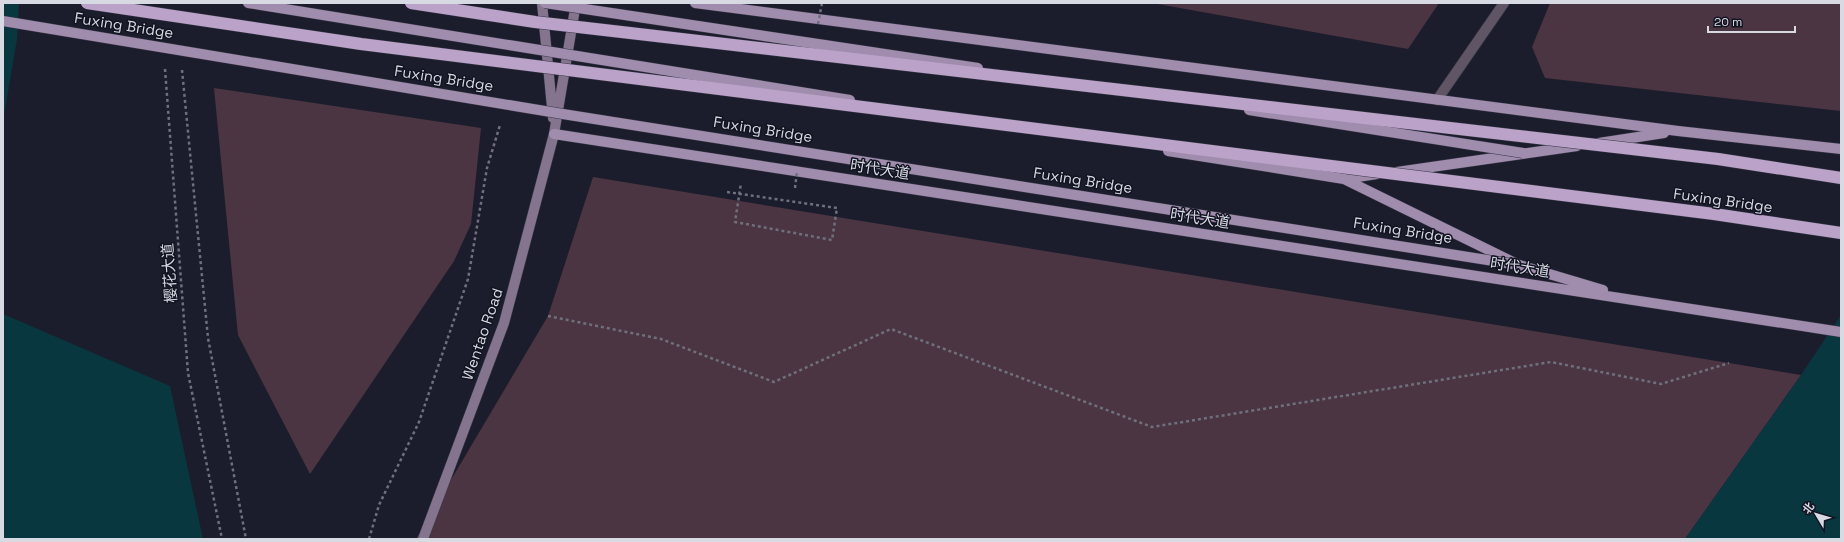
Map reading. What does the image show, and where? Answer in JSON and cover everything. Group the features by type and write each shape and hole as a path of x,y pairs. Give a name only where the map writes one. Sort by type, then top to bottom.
{"highway":[{"name":"Fuxing Bridge","path":"87,3 361,44 1714,214 1841,234"},
{"path":"411,3 535,22 1710,158 1841,178"}],"main road":[{"path":"248,3 1344,179 1520,265 1638,300"},
{"path":"544,3 815,42 1523,153"},
{"name":"Wentao Road","path":"544,3 554,134"},
{"name":"Wentao Road","path":"423,539 504,323 554,134 576,3"},
{"path":"695,3 1678,132 1841,149"},
{"name":"Fuxing Bridge","path":"3,22 569,115 1520,265"},
{"path":"1344,179 1678,132"},
{"name":"时代大道","path":"554,134 1841,332"}],"street":[{"path":"1437,100 1504,3"}],"path":[{"name":"樱花大道","path":"164,64 188,373 222,539"},
{"path":"182,65 208,338 246,539"},
{"path":"369,539 379,505 419,422 468,279 487,168 500,123"},
{"path":"726,192 734,194 742,195 750,196 837,208 832,240 734,222 738,200 740,192 742,177"},
{"path":"548,316 661,339 774,382 891,329 1152,427 1551,362 1661,384 1729,363"}],"shaded area":[{"path":"3,3 19,3 17,39 3,121"},
{"path":"1152,3 1439,3 1408,49"},
{"path":"1550,3 1841,3 1841,111 1545,78 1532,47"},
{"path":"214,88 481,128 471,224 454,261 310,474 238,335"},
{"path":"593,177 1801,375 1685,539 416,539 548,316"},
{"path":"3,314 170,386 203,539 3,539"},
{"path":"1841,315 1841,539 1685,539 1801,375"}]}
